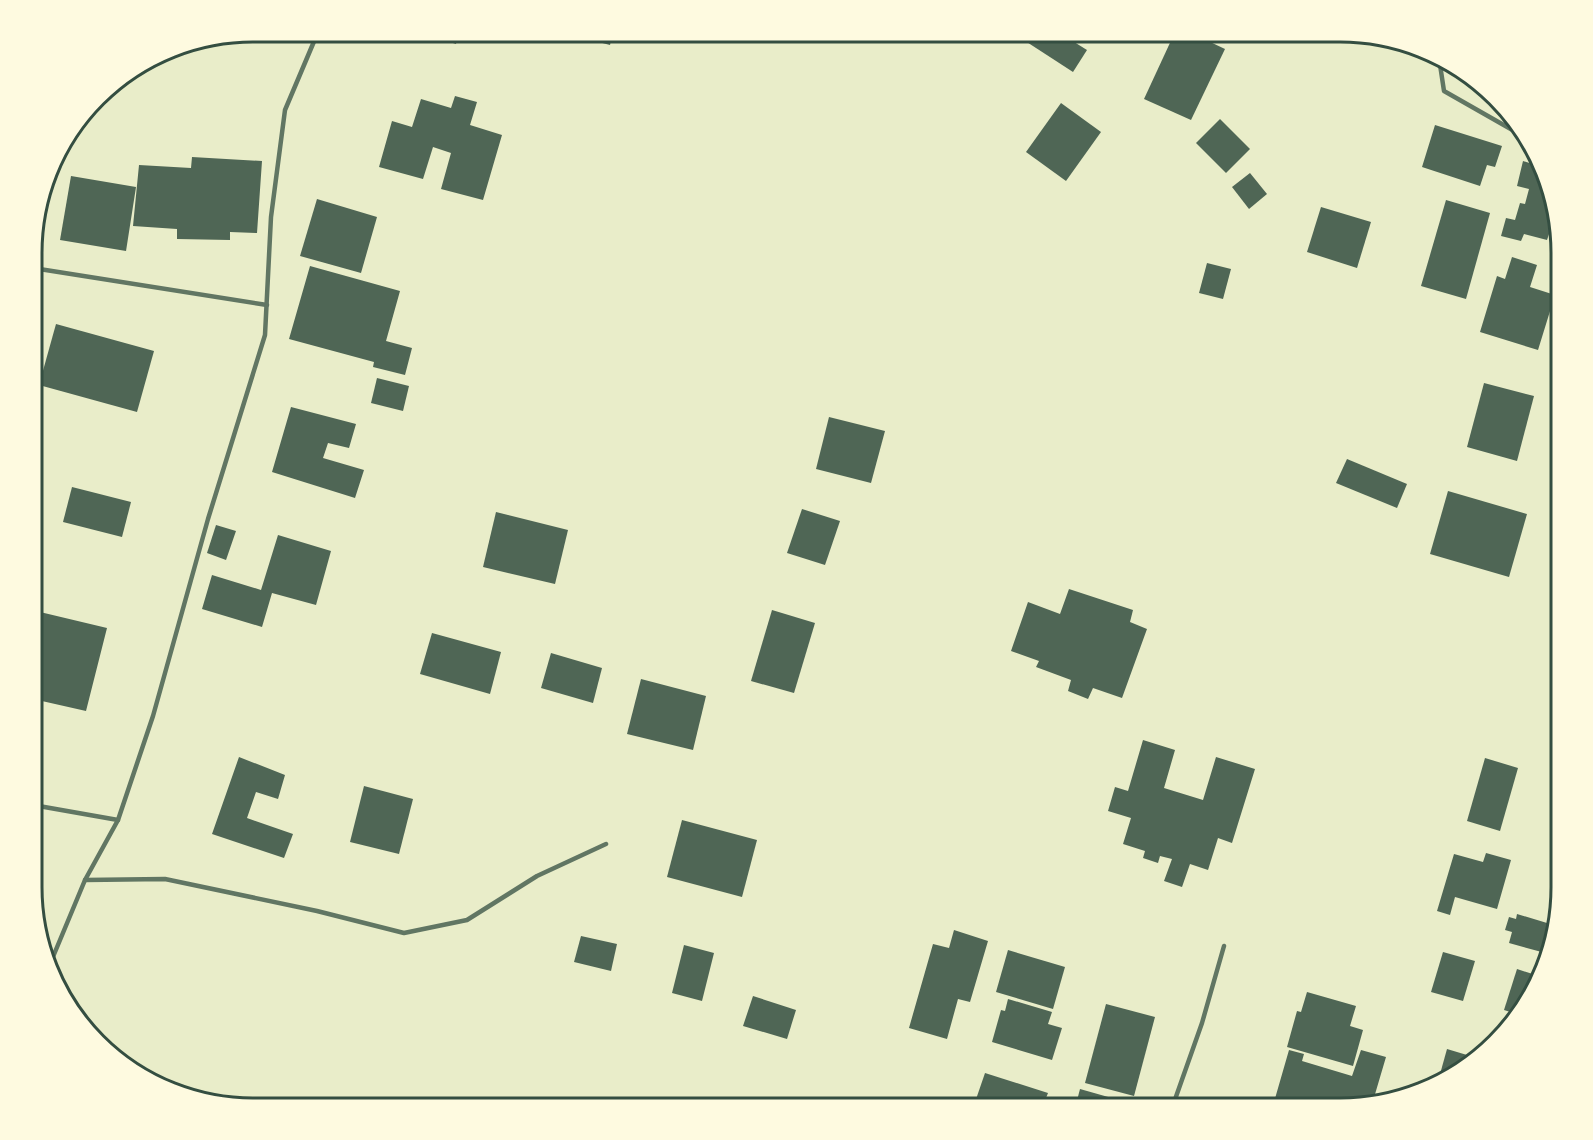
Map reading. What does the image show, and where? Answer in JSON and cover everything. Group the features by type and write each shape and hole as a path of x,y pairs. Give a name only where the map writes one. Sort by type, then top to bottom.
{"lane":[{"path":"53,956 85,880 118,820 153,716 208,519 266,336 271,217 285,110 314,42"},
{"path":"1440,68 1444,91 1509,128"},
{"path":"42,269 267,305"},
{"path":"42,807 118,820"},
{"path":"85,880 165,879 317,911 404,933 466,920 537,876 606,844"},
{"path":"1176,1098 1202,1023 1224,946"}],"building":[{"path":"1027,42 1074,42 1087,50 1073,72"},
{"path":"1170,42 1210,42 1225,49 1191,120 1144,99"},
{"path":"455,96 477,102 470,125 502,135 483,200 441,189 451,153 433,147 423,179 379,167 392,121 412,127 421,99 451,108"},
{"path":"1061,103 1101,132 1066,181 1026,152"},
{"path":"1220,119 1250,149 1226,173 1196,143"},
{"path":"1435,125 1502,146 1495,167 1487,165 1480,186 1422,167"},
{"path":"192,157 262,161 257,233 230,232 230,240 177,239 177,229 133,226 139,165 191,168"},
{"path":"1523,161 1531,163 1540,185 1547,212 1550,231 1547,240 1524,234 1521,241 1501,236 1506,218 1515,220 1520,203 1525,204 1529,189 1517,186"},
{"path":"1250,173 1267,194 1249,209 1232,187"},
{"path":"71,176 136,187 126,251 60,240"},
{"path":"317,199 377,217 361,273 300,256"},
{"path":"1446,200 1490,213 1466,299 1421,286"},
{"path":"1321,207 1371,222 1357,268 1307,252"},
{"path":"1512,257 1537,265 1530,287 1551,294 1551,308 1538,350 1480,332 1497,276 1505,279"},
{"path":"1207,263 1231,269 1223,299 1199,293"},
{"path":"310,266 400,291 386,341 412,348 405,375 373,367 374,362 289,339"},
{"path":"56,324 154,351 137,412 42,386 42,374"},
{"path":"377,378 409,386 403,411 371,403"},
{"path":"1484,383 1534,396 1517,461 1467,447"},
{"path":"291,407 356,424 349,448 328,443 323,458 364,470 355,498 272,472"},
{"path":"829,417 885,431 871,483 816,469"},
{"path":"1347,459 1407,484 1397,508 1336,483"},
{"path":"72,487 131,502 122,537 63,522"},
{"path":"1448,491 1527,514 1509,577 1430,554"},
{"path":"802,509 840,521 825,565 787,553"},
{"path":"496,512 568,530 555,584 483,567"},
{"path":"216,525 236,531 226,560 207,553"},
{"path":"278,535 331,551 316,605 272,593 262,627 202,609 212,575 261,590"},
{"path":"1069,589 1133,610 1130,622 1147,629 1122,698 1093,688 1088,699 1068,691 1071,680 1036,667 1039,661 1011,651 1028,602 1060,614"},
{"path":"772,610 815,623 794,693 751,681"},
{"path":"42,612 107,628 86,711 42,701"},
{"path":"432,633 501,652 490,694 420,674"},
{"path":"551,653 602,668 593,703 541,688"},
{"path":"641,679 706,696 693,750 627,734"},
{"path":"1143,740 1175,750 1164,788 1203,800 1216,757 1255,769 1232,843 1218,838 1208,870 1190,864 1182,887 1164,881 1172,859 1160,856 1158,863 1143,858 1145,851 1123,844 1131,818 1108,811 1115,787 1128,791"},
{"path":"239,757 285,775 278,799 256,792 247,818 293,834 284,858 212,834"},
{"path":"1485,758 1518,768 1500,831 1467,821"},
{"path":"364,786 413,799 399,854 350,842"},
{"path":"682,820 757,840 742,897 667,877"},
{"path":"1486,853 1511,860 1497,909 1455,897 1450,915 1437,911 1454,854 1483,862"},
{"path":"1517,914 1547,923 1549,917 1541,952 1509,943 1512,932 1505,930 1509,917 1516,919"},
{"path":"954,930 988,941 970,1002 958,999 947,1039 909,1028 933,944 949,948"},
{"path":"581,936 617,944 611,971 574,962"},
{"path":"684,945 714,953 702,1001 672,993"},
{"path":"1008,950 1065,967 1053,1009 996,992"},
{"path":"1443,952 1475,961 1463,1001 1431,992"},
{"path":"1517,969 1532,974 1509,1012 1504,1010"},
{"path":"1307,992 1356,1006 1350,1026 1363,1030 1353,1066 1287,1047 1297,1011 1301,1012"},
{"path":"753,996 796,1010 787,1039 743,1026"},
{"path":"1008,999 1052,1012 1048,1024 1062,1028 1052,1060 992,1042 1001,1010 1005,1011"},
{"path":"1106,1004 1155,1017 1134,1096 1085,1083"},
{"path":"1447,1049 1467,1055 1445,1070 1441,1072"},
{"path":"1289,1050 1304,1054 1302,1061 1352,1076 1361,1050 1386,1057 1375,1095 1354,1098 1275,1098"},
{"path":"985,1073 1048,1093 1046,1098 976,1098"},
{"path":"1080,1089 1112,1098 1078,1098"}]}
